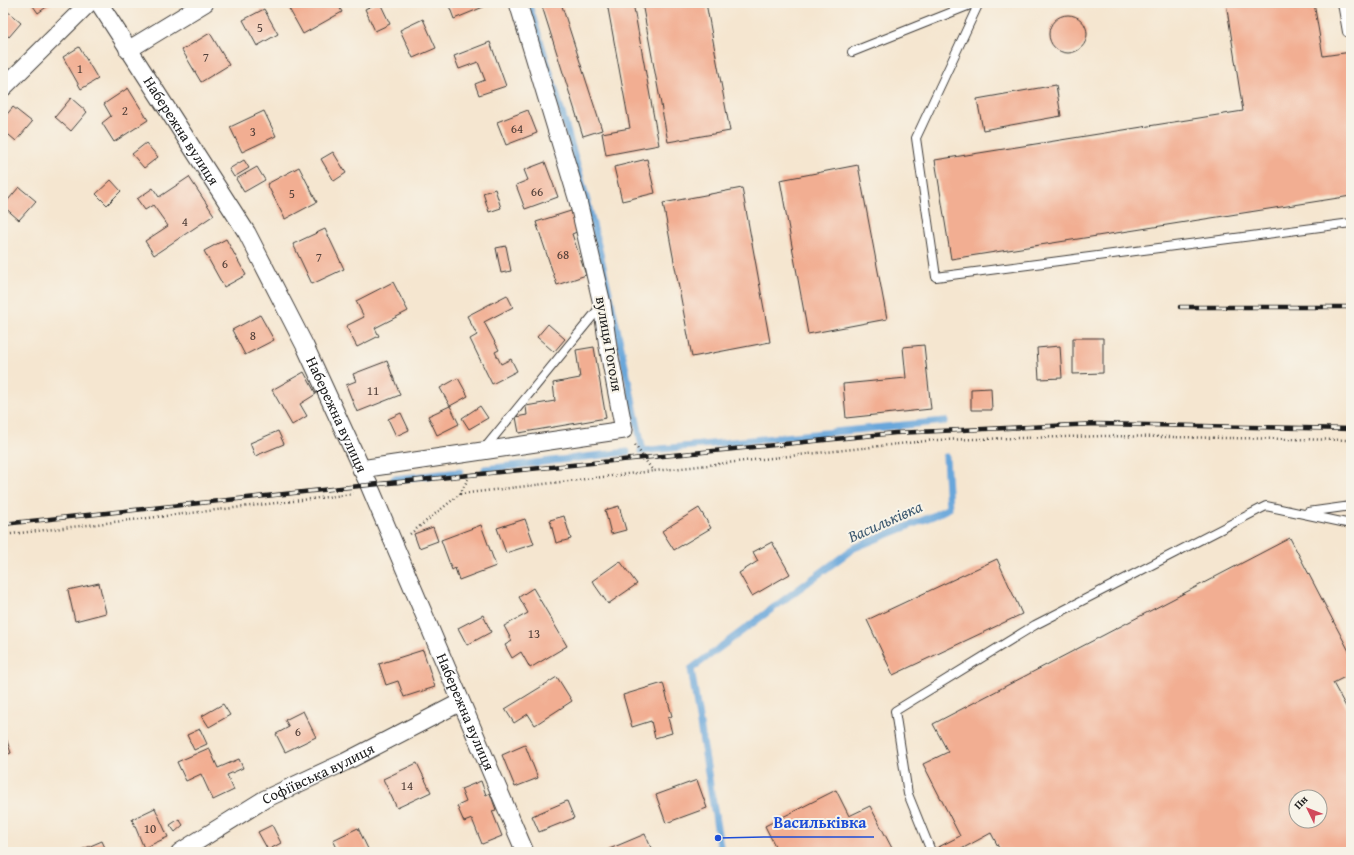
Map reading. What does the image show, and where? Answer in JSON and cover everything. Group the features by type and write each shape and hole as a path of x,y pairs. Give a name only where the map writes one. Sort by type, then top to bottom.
{"street":[{"path":"3,88 89,3"},
{"name":"Набережна вулиця","path":"99,3 247,233 305,346 395,546 525,852"},
{"path":"128,50 205,3"},
{"name":"вулиця Гоголя","path":"518,3 578,201 602,304 608,347 624,430"},
{"path":"361,469 624,430"},
{"name":"Софіївська вулиця","path":"180,852 265,799 345,762 460,702"}],"lane":[{"path":"852,52 975,3"},
{"path":"979,3 916,138 936,277 1351,222"},
{"path":"1342,3 1347,32"},
{"path":"482,451 602,304"},
{"path":"931,851 908,794 895,711 1035,625 1266,506 1351,524"},
{"path":"1301,513 1351,506"}],"path":[{"path":"624,430 653,471"},
{"path":"460,494 935,440 1106,436 1351,440"},
{"path":"395,546 460,494 482,451"},
{"path":"3,535 371,492"}],"building":[{"path":"31,3 52,3 38,13"},
{"path":"286,3 337,3 342,12 303,34"},
{"path":"380,3 390,24 375,31 365,9"},
{"path":"448,3 493,3 454,19"},
{"path":"541,3 561,3 602,130 583,136"},
{"path":"607,3 633,3 659,145 606,155 602,133 630,128"},
{"path":"642,3 706,3 730,131 668,142"},
{"path":"1226,3 1314,3 1323,56 1351,52 1351,196 951,259 935,160 1243,111"},
{"path":"264,9 278,34 257,46 243,20"},
{"path":"7,11 21,23 9,37 3,31 3,15"},
{"path":"1068,15 1081,21 1087,34 1081,47 1068,53 1055,47 1049,34 1055,21"},
{"path":"423,19 436,48 413,58 400,30"},
{"path":"210,33 229,65 201,82 182,50"},
{"path":"490,42 506,86 479,95 475,84 485,80 478,62 459,69 454,56"},
{"path":"79,47 98,79 81,89 63,57"},
{"path":"1056,85 1061,116 983,130 977,99"},
{"path":"128,88 148,120 114,142 102,123 111,116 104,104"},
{"path":"71,98 87,112 71,131 55,117"},
{"path":"13,107 32,122 16,141 3,130 3,119"},
{"path":"528,110 537,133 506,145 497,122"},
{"path":"264,111 276,136 242,152 230,127"},
{"path":"146,143 158,157 144,168 132,154"},
{"path":"333,152 346,173 334,181 321,159"},
{"path":"647,159 655,193 622,201 614,167"},
{"path":"244,160 249,168 234,177 229,169"},
{"path":"545,162 558,197 525,209 516,185 528,180 524,170"},
{"path":"858,165 887,319 808,334 780,180"},
{"path":"257,167 265,180 244,192 236,179"},
{"path":"299,167 317,202 285,219 267,184"},
{"path":"189,177 214,215 154,255 145,241 168,226 153,205 145,210 137,199 153,188 159,197"},
{"path":"111,180 121,191 107,205 96,194"},
{"path":"19,187 36,201 19,220 3,206"},
{"path":"742,188 770,342 692,357 663,203"},
{"path":"495,189 501,208 489,212 483,193"},
{"path":"574,210 581,230 572,234 586,275 557,285 536,222"},
{"path":"325,229 344,269 312,284 293,244"},
{"path":"226,239 246,275 224,287 204,251"},
{"path":"506,246 511,271 501,273 496,248"},
{"path":"393,282 408,311 375,328 379,336 357,347 346,326 364,317 356,301"},
{"path":"507,295 513,307 484,322 499,350 495,352 501,364 511,359 517,371 492,384 470,339 477,335 467,316"},
{"path":"260,315 274,340 245,355 232,330"},
{"path":"548,324 565,339 554,352 537,337"},
{"path":"1073,338 1103,338 1103,373 1073,374"},
{"path":"924,345 931,409 846,418 843,384 906,378 903,347"},
{"path":"1060,346 1062,378 1039,379 1037,348"},
{"path":"594,347 606,418 519,433 516,417 527,415 526,406 555,401 553,383 580,378 576,350"},
{"path":"387,361 400,395 357,412 346,385 356,381 353,374"},
{"path":"304,372 316,394 300,404 307,416 292,425 272,390"},
{"path":"458,378 468,396 450,406 440,388"},
{"path":"991,388 992,410 971,410 971,389"},
{"path":"450,406 459,424 437,435 428,416"},
{"path":"480,406 488,418 469,429 462,418"},
{"path":"401,413 409,430 396,436 388,419"},
{"path":"278,431 284,444 255,456 250,443"},
{"path":"619,506 626,530 611,534 605,510"},
{"path":"699,508 711,528 674,550 662,531"},
{"path":"564,516 571,539 556,543 550,520"},
{"path":"525,519 534,544 506,553 497,528"},
{"path":"481,525 496,566 459,580 455,568 452,570 441,540"},
{"path":"433,527 438,541 419,548 414,534"},
{"path":"1290,538 1351,655 1351,674 1333,683 1351,716 1351,852 1001,852 991,833 956,852 929,852 960,836 923,764 948,752 933,724"},
{"path":"772,542 790,574 752,596 739,573 758,561 753,552"},
{"path":"997,559 1022,614 893,675 867,620"},
{"path":"620,561 637,584 608,604 592,581"},
{"path":"99,583 106,613 75,621 68,590"},
{"path":"533,588 567,646 530,668 521,652 512,658 505,645 512,641 504,626 528,613 519,597"},
{"path":"483,615 491,632 467,645 458,628"},
{"path":"423,650 435,687 404,697 398,681 386,685 379,664"},
{"path":"557,677 572,701 535,725 528,714 514,723 505,709"},
{"path":"663,683 672,716 668,718 672,733 655,738 651,721 632,727 623,695"},
{"path":"223,704 230,715 209,727 202,716"},
{"path":"303,711 316,737 285,752 276,734 289,727 285,720"},
{"path":"200,729 207,744 194,750 187,735"},
{"path":"5,735 11,753 3,756 3,736"},
{"path":"525,745 538,778 515,787 502,755"},
{"path":"209,748 218,768 239,759 243,768 227,775 234,790 213,800 201,774 186,781 177,762"},
{"path":"417,763 431,792 397,808 383,779"},
{"path":"697,780 707,808 666,823 656,795"},
{"path":"481,781 486,795 490,793 496,810 492,811 502,836 482,844 472,819 464,822 457,806 466,802 461,789"},
{"path":"836,790 849,816 870,806 894,852 778,852 765,826"},
{"path":"567,801 574,818 539,832 532,816"},
{"path":"155,808 168,837 144,848 132,819"},
{"path":"179,819 183,825 175,832 170,825"},
{"path":"272,825 281,843 268,850 258,832"},
{"path":"358,828 369,851 339,852 333,840"},
{"path":"645,834 653,852 607,852 607,850"},
{"path":"102,841 107,852 82,852 81,850"}],"waterway":[{"path":"528,3 586,197 609,292 643,451"},
{"path":"641,451 945,421"},
{"path":"485,469 627,452"},
{"name":"Васильківка","path":"721,852 691,669 854,548 949,508 946,457"},
{"path":"394,479 460,472"}],"railway":[{"path":"1180,307 1351,307"},
{"path":"3,524 369,485 895,433 1097,424 1351,429"}],"place":[{"name":"Васильківка","path":"718,838"}]}
